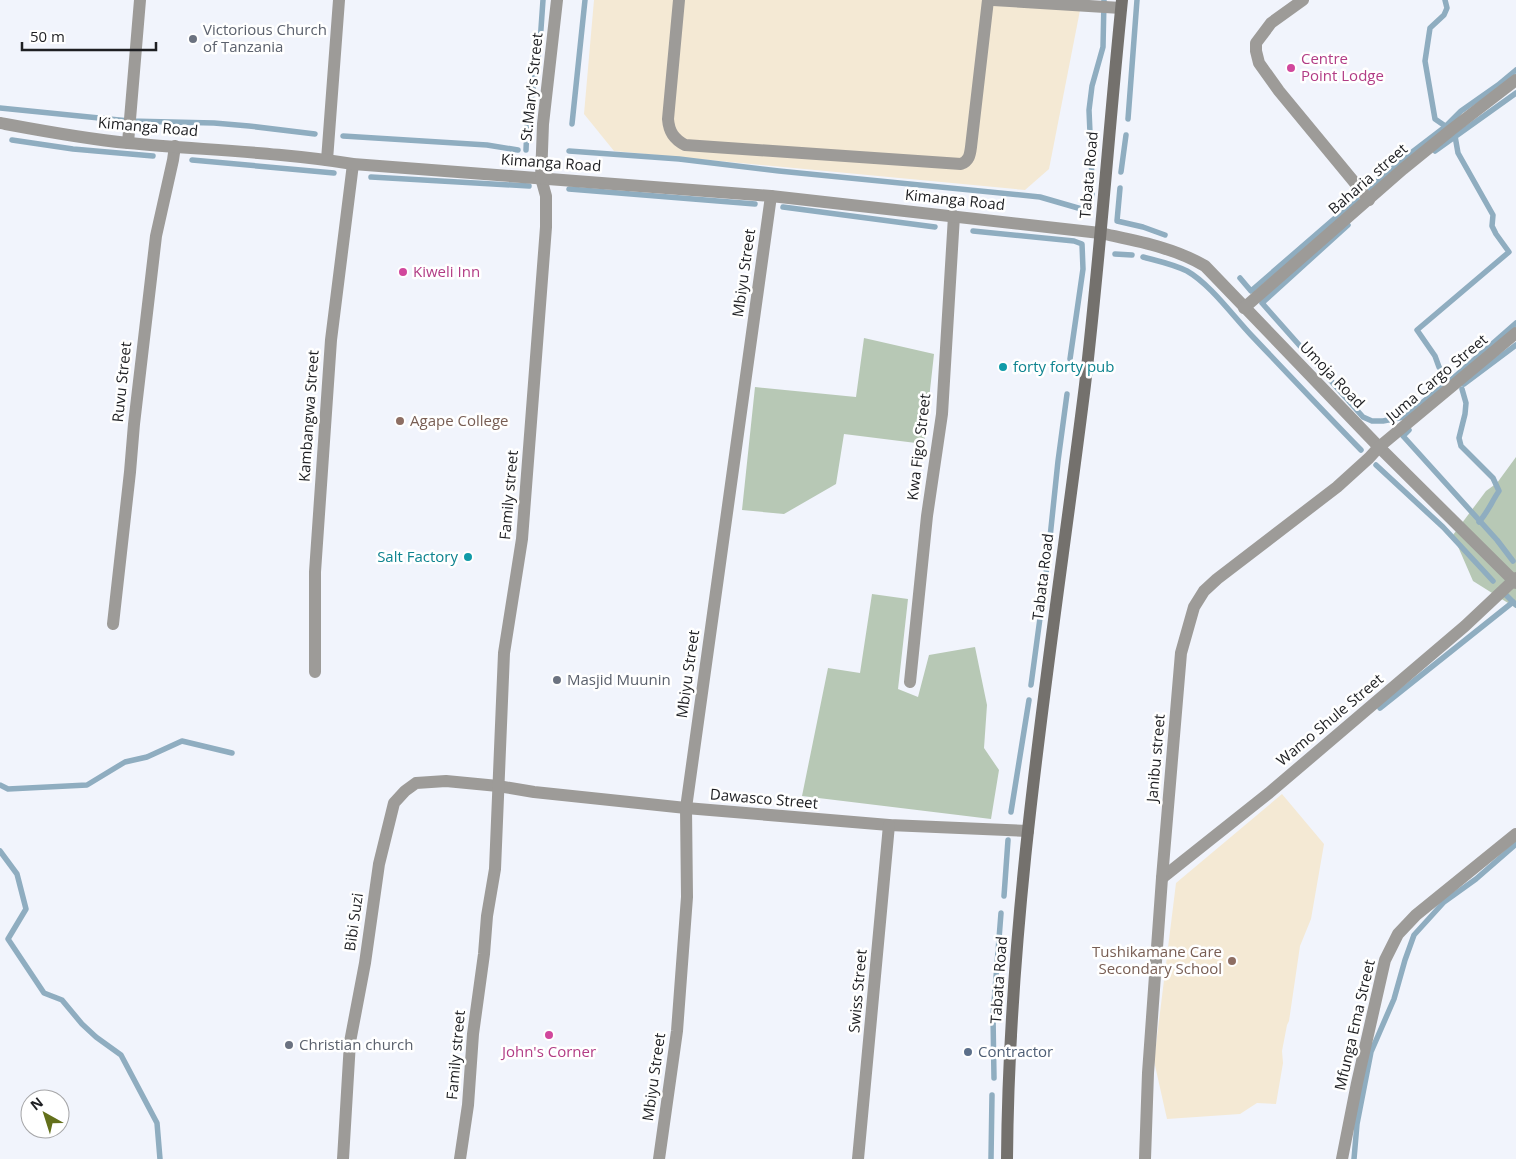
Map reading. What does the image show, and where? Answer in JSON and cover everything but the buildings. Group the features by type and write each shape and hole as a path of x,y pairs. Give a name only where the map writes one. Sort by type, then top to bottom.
{"main road":[{"name":"Tabata Road","path":"1007,1159 1007,1110 1012,1004 1028,831 1085,384 1121,4"}],"street":[{"path":"128,143 140,0"},
{"path":"327,160 339,0"},
{"name":"St.Mary's Street","path":"541,178 543,124 557,0"},
{"path":"679,0 668,118 669,128 676,139 685,145 962,164 970,156 988,0"},
{"path":"993,0 1121,4"},
{"path":"1303,0 1271,23 1256,43 1259,63 1279,91 1369,200"},
{"name":"Baharia street","path":"1244,308 1451,130 1516,80"},
{"name":"Kimanga Road","path":"0,123 70,136 128,143 327,160 353,164 771,196 1100,233"},
{"name":"Ruvu Street","path":"113,624 156,236 175,146"},
{"name":"Kambangwa Street","path":"315,672 315,572 331,340 353,164"},
{"name":"Family street","path":"460,1159 468,1105 473,1034 487,916 495,869 504,653 522,539 545,236 546,196 541,178"},
{"name":"Mbiyu Street","path":"659,1159 678,1022 687,896 686,808 771,196"},
{"name":"Kwa Figo Street","path":"910,682 927,516 942,414 954,216"},
{"name":"Umoja Road","path":"1100,233 1157,246 1189,257 1204,266 1379,447 1515,580"},
{"name":"Juma Cargo Street","path":"1379,447 1516,333"},
{"name":"Janibu street","path":"1145,1159 1148,1073 1181,653 1194,607 1204,591 1217,579 1338,487 1379,447"},
{"name":"Wamo Shule Street","path":"1162,878 1269,793 1465,626 1515,580"},
{"name":"Bibi Suzi","path":"343,1159 350,1042 365,963 379,864 394,803 416,783 446,781 498,786"},
{"name":"Dawasco Street","path":"498,786 534,792 686,808 889,825 1028,831"},
{"name":"Swiss Street","path":"858,1159 889,825"},
{"name":"Mfunga Ema Street","path":"1342,1159 1385,960 1398,934 1416,915 1516,834"}],"shaded area":[{"path":"594,0 1082,0 1049,169 1025,190 614,151 584,114"},
{"name":"Tushikamane Care Secondary School","path":"1282,794 1324,844 1311,919 1300,946 1289,1021 1282,1051 1283,1063 1276,1104 1257,1103 1240,1114 1167,1119 1154,1061 1176,883"}],"green space":[{"path":"864,338 934,354 924,444 844,434 836,484 784,514 742,510 755,387 856,397"},
{"path":"1516,457 1516,608 1473,581 1453,535 1486,491 1497,483"},
{"path":"872,594 908,599 898,689 918,697 929,655 975,647 987,705 984,748 999,770 991,819 802,796 828,668 860,673"}],"waterway":[{"path":"526,150 527,127 540,43 543,0"},
{"path":"572,124 585,0"},
{"path":"569,151 679,159 1040,197 1085,210 1090,205 1092,194 1089,110 1092,86 1103,47 1104,0"},
{"path":"1128,119 1137,0"},
{"path":"1444,373 1417,330 1509,252 1496,234 1492,226 1493,215 1458,153 1455,136 1451,130 1435,119 1425,61 1430,28 1444,15 1447,8 1445,0"},
{"path":"1369,188 1445,127 1461,111 1516,70"},
{"path":"1435,151 1516,93"},
{"path":"0,108 129,121 214,123 315,134"},
{"path":"1121,172 1126,135"},
{"path":"343,136 487,145 518,150"},
{"path":"12,140 73,149 153,156"},
{"path":"192,160 334,173"},
{"path":"371,177 529,186"},
{"path":"1120,188 1117,221 1143,227 1165,235"},
{"path":"569,189 755,204"},
{"path":"1240,278 1251,291 1357,199"},
{"path":"783,207 935,227"},
{"path":"1348,225 1262,303 1363,417 1372,421 1404,417 1451,380 1516,323"},
{"path":"973,231 1074,241 1082,244 1083,269 1070,359"},
{"path":"1115,254 1132,255"},
{"path":"1143,257 1187,271 1204,284 1361,450"},
{"path":"1464,384 1516,345"},
{"path":"1462,389 1466,403 1459,438 1461,446 1493,478 1499,491 1479,522"},
{"path":"1049,547 1067,394"},
{"path":"1409,430 1403,436 1497,540 1513,561"},
{"path":"1376,465 1443,527 1493,581"},
{"path":"1031,685 1047,566"},
{"path":"1506,595 1516,605"},
{"path":"1380,708 1513,602"},
{"path":"1011,812 1029,700"},
{"path":"0,785 8,789 87,785 125,762 147,757 182,741 232,753"},
{"path":"1004,896 1008,840"},
{"path":"1354,1159 1357,1124 1371,1052 1394,999 1414,935 1444,902 1476,879 1516,844"},
{"path":"0,851 17,874 26,909 8,939 44,993 62,1000 82,1024 121,1055 157,1123 160,1159"},
{"path":"994,1078 993,1016 1001,913"},
{"path":"991,1159 992,1095"}],"place":[{"name":"Victorious Church of Tanzania","path":"193,39"},
{"name":"Centre Point Lodge","path":"1291,68"},
{"name":"Kiweli Inn","path":"403,272"},
{"name":"forty forty pub","path":"1003,367"},
{"name":"Agape College","path":"400,421"},
{"name":"Salt Factory","path":"468,557"},
{"name":"Masjid Muunin","path":"557,680"},
{"name":"Tushikamane Care Secondary School","path":"1232,961"},
{"name":"John's Corner","path":"549,1035"},
{"name":"Christian church","path":"289,1045"},
{"name":"Contractor","path":"968,1052"}]}
